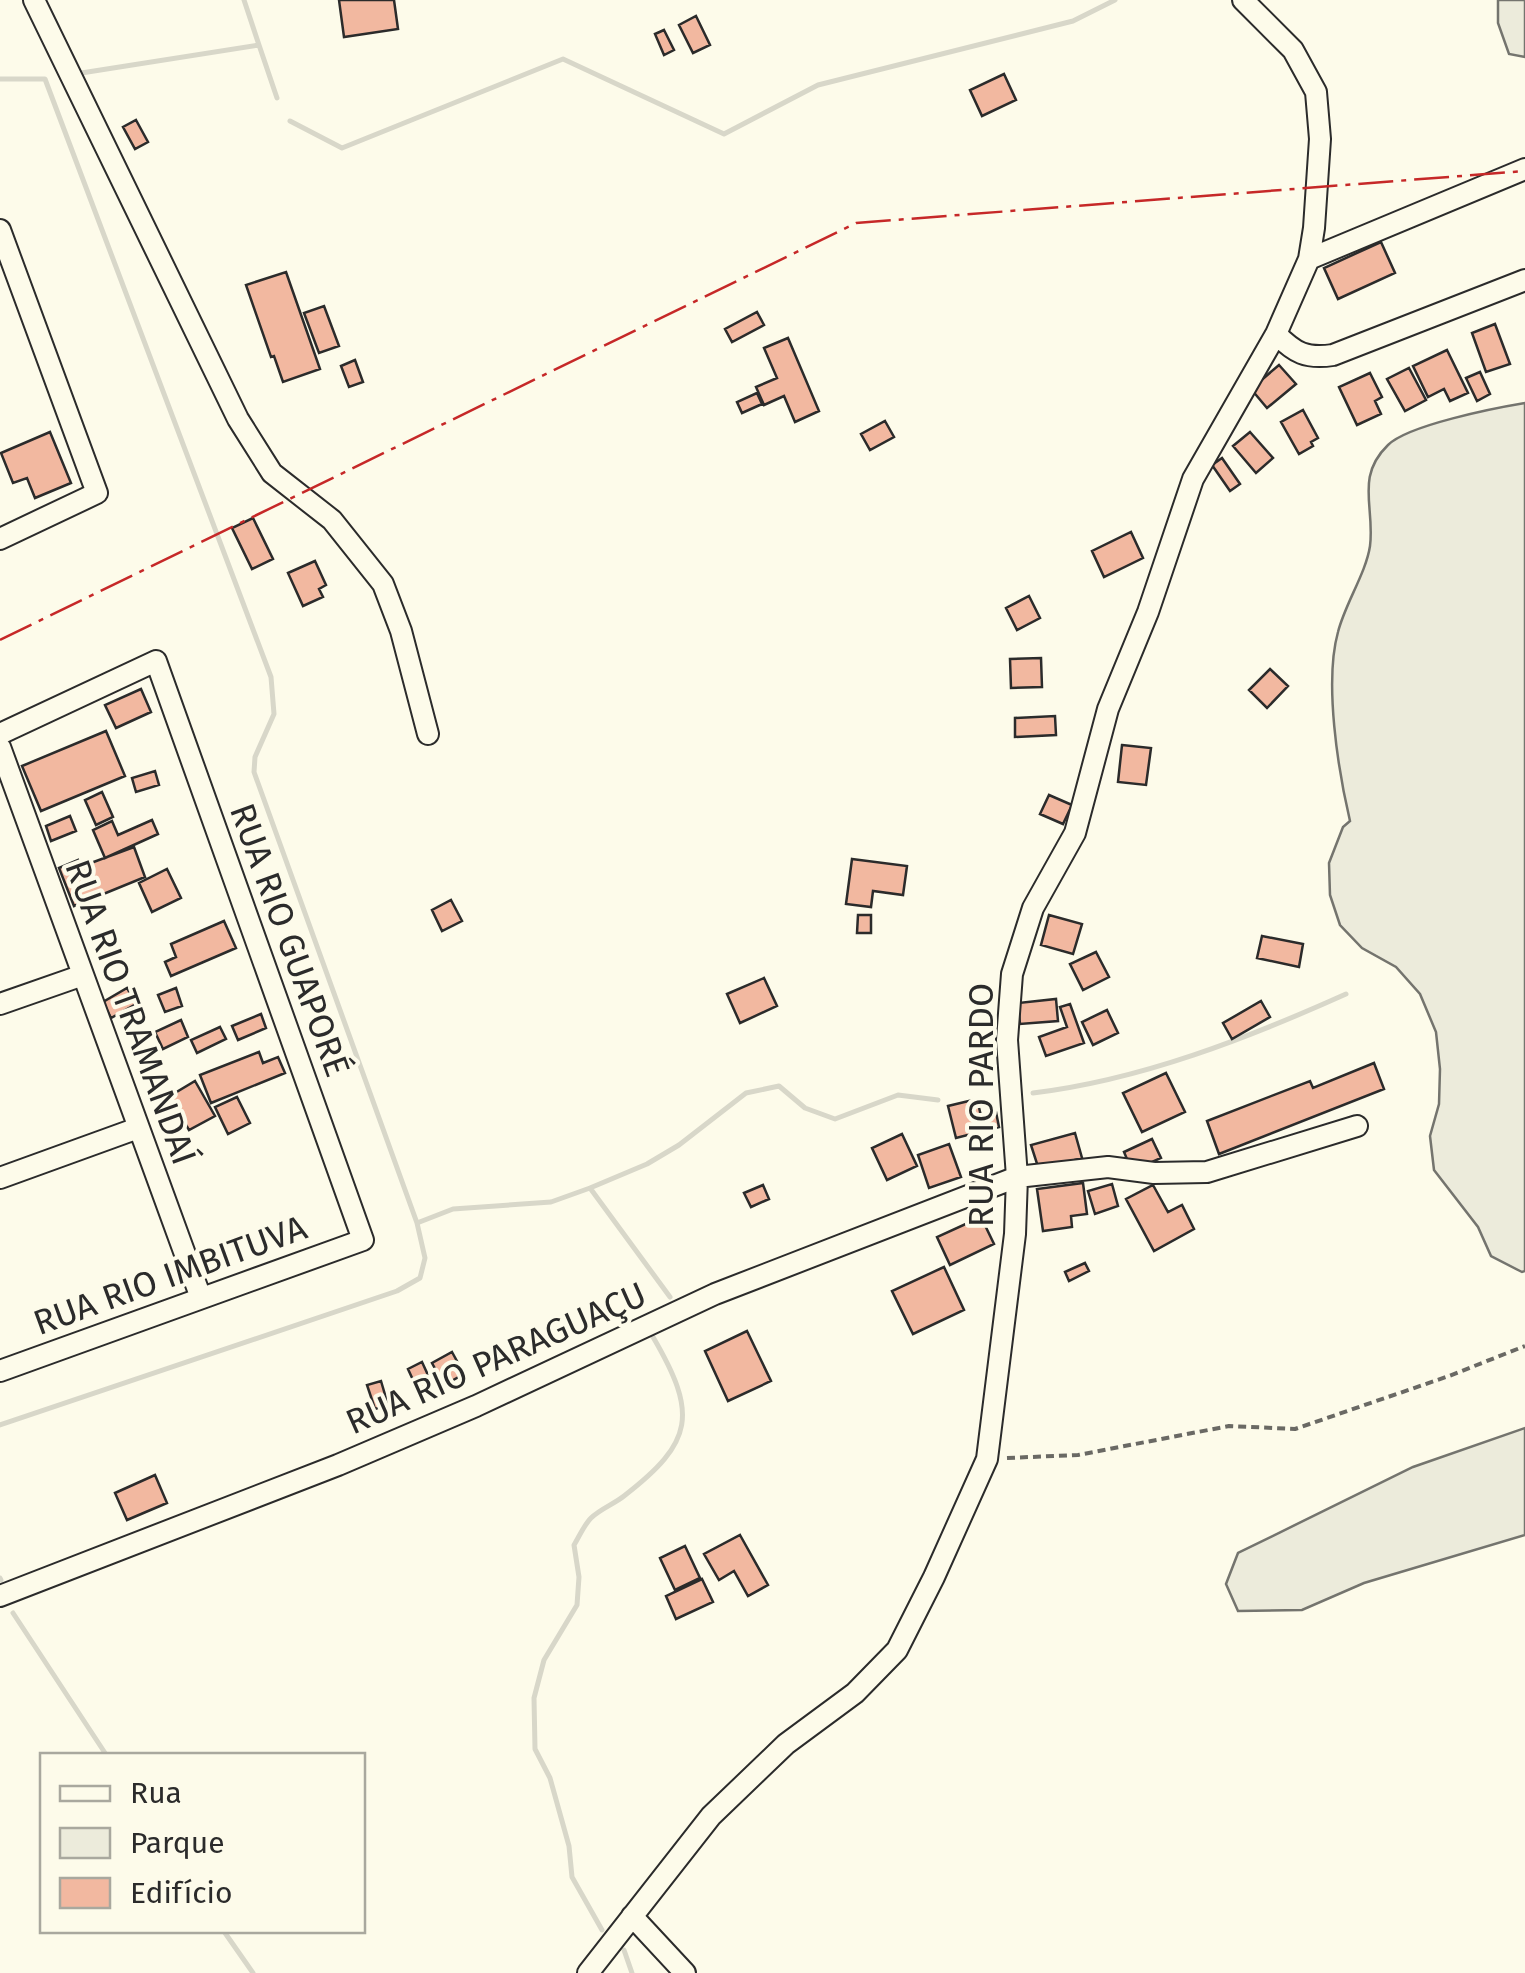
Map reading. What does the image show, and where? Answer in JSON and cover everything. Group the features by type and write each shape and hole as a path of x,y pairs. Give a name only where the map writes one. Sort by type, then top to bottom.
{"street":[{"path":"34,0 238,419 272,473 332,520 383,584 402,632 428,734"},
{"name":"RUA RIO PARDO","path":"588,1973 711,1816 786,1744 855,1694 897,1650 987,1459 1015,1234 1017,1177 1007,1040 1012,974 1034,908 1074,833 1108,709 1148,612 1193,479 1276,334 1308,260 1314,228 1320,139 1316,92 1293,50 1244,0"},
{"path":"1308,260 1525,169"},
{"path":"0,230 97,493 0,539"},
{"path":"1276,334 1296,353 1312,358 1333,355 1525,280"},
{"name":"RUA RIO GUAPORÉ","path":"0,734 156,661 363,1240"},
{"name":"RUA RIO TRAMANDAÍ","path":"0,748 201,1298"},
{"path":"0,1004 83,975"},
{"name":"RUA RIO PARAGUAÇU","path":"0,1596 338,1465 491,1400 715,1294 1017,1177 1108,1168 1154,1174 1207,1172 1357,1126"},
{"path":"0,1178 138,1128"},
{"name":"RUA RIO IMBITUVA","path":"0,1371 363,1240"},
{"path":"632,1916 684,1973"}],"path":[{"path":"987,1459 1078,1454 1230,1426 1295,1429 1525,1346"}],"green space":[{"path":"1498,0 1525,0 1525,57 1509,54 1498,23"},
{"path":"1525,403 1522,1272 1491,1256 1478,1227 1434,1170 1430,1136 1439,1104 1440,1069 1436,1032 1420,994 1396,967 1362,948 1340,925 1330,895 1329,863 1343,827 1350,821 1334,726 1334,652 1341,621 1370,546 1368,493 1372,469 1388,445 1414,431 1453,418"},
{"path":"1525,1428 1525,1535 1364,1583 1302,1610 1238,1611 1226,1584 1238,1553 1413,1467"}],"building":[{"path":"339,0 394,0 398,29 344,37"},
{"path":"696,16 710,45 693,53 679,25"},
{"path":"664,30 674,50 664,55 655,34"},
{"path":"1004,74 1016,100 982,116 970,90"},
{"path":"136,120 148,142 135,149 123,127"},
{"path":"1381,242 1395,273 1338,299 1324,268"},
{"path":"286,272 320,369 283,382 246,285"},
{"path":"324,306 339,346 319,353 304,313"},
{"path":"757,312 764,325 732,342 725,329"},
{"path":"1495,324 1510,364 1486,372 1472,333"},
{"path":"788,338 819,411 795,422 784,396 764,405 756,387 777,378 764,348"},
{"path":"1447,350 1468,393 1450,401 1444,389 1428,397 1413,366"},
{"path":"355,360 363,382 349,387 341,366"},
{"path":"1279,365 1296,384 1267,408 1251,389"},
{"path":"1409,368 1426,400 1405,411 1387,379"},
{"path":"1480,372 1490,394 1477,401 1466,378"},
{"path":"1370,373 1382,397 1375,401 1381,414 1357,425 1339,387"},
{"path":"757,393 762,404 742,413 737,402"},
{"path":"1303,410 1318,438 1299,454 1281,422"},
{"path":"885,421 894,437 870,450 861,434"},
{"path":"50,432 71,483 35,498 27,478 13,483 1,453"},
{"path":"1250,432 1273,458 1256,473 1233,446"},
{"path":"1222,458 1240,484 1230,491 1212,465"},
{"path":"253,518 273,559 252,569 232,528"},
{"path":"1131,532 1143,558 1104,577 1092,551"},
{"path":"315,561 326,585 319,589 323,597 303,606 288,573"},
{"path":"1029,596 1040,618 1017,630 1006,608"},
{"path":"1041,658 1042,687 1011,688 1010,659"},
{"path":"1270,669 1288,686 1267,708 1249,690"},
{"path":"141,689 151,712 116,728 105,705"},
{"path":"1055,716 1056,735 1015,737 1015,718"},
{"path":"106,731 125,776 41,811 22,766"},
{"path":"1122,745 1151,748 1146,785 1118,782"},
{"path":"155,771 159,785 136,792 132,778"},
{"path":"102,792 113,817 96,825 85,800"},
{"path":"1049,795 1072,805 1063,824 1040,814"},
{"path":"70,816 76,831 51,841 46,826"},
{"path":"152,820 158,834 105,858 93,830 112,821 118,835"},
{"path":"134,847 145,877 74,906 59,868 78,860 80,867"},
{"path":"852,859 907,866 903,895 873,891 871,907 846,904"},
{"path":"167,869 181,898 152,912 139,883"},
{"path":"451,900 462,921 442,931 432,910"},
{"path":"858,915 871,915 871,933 857,933"},
{"path":"1049,915 1082,924 1073,954 1041,945"},
{"path":"224,921 236,948 171,976 165,962 176,957 171,944"},
{"path":"1262,936 1303,944 1299,967 1257,958"},
{"path":"1096,952 1109,977 1083,990 1070,964"},
{"path":"764,978 777,1006 740,1023 727,994"},
{"path":"127,988 136,1004 111,1018 103,1002"},
{"path":"176,988 182,1006 165,1012 158,995"},
{"path":"1056,999 1058,1021 1020,1024 1018,1003"},
{"path":"1261,1001 1270,1017 1232,1039 1223,1023"},
{"path":"1070,1004 1084,1043 1046,1056 1039,1037 1067,1027 1060,1007"},
{"path":"1107,1010 1118,1033 1093,1045 1082,1022"},
{"path":"261,1014 266,1028 238,1040 232,1026"},
{"path":"181,1020 188,1037 163,1049 155,1032"},
{"path":"220,1027 226,1039 197,1053 191,1040"},
{"path":"259,1052 263,1063 278,1057 285,1073 211,1103 200,1075"},
{"path":"1374,1063 1384,1089 1219,1154 1207,1121 1310,1081 1313,1088"},
{"path":"1166,1073 1185,1112 1142,1132 1123,1093"},
{"path":"195,1081 215,1116 189,1130 170,1096"},
{"path":"237,1097 250,1123 228,1134 215,1107"},
{"path":"977,1099 981,1116 996,1112 999,1127 956,1138 948,1106"},
{"path":"1075,1133 1082,1158 1039,1170 1031,1145"},
{"path":"902,1134 917,1166 887,1180 872,1148"},
{"path":"1152,1139 1161,1158 1132,1171 1124,1152"},
{"path":"949,1144 961,1177 929,1188 918,1155"},
{"path":"1083,1183 1087,1214 1071,1216 1072,1227 1043,1231 1037,1189"},
{"path":"1112,1184 1118,1206 1095,1214 1088,1191"},
{"path":"763,1185 769,1199 751,1207 744,1193"},
{"path":"1153,1185 1168,1212 1182,1205 1194,1229 1154,1251 1126,1199"},
{"path":"981,1217 994,1244 950,1265 937,1237"},
{"path":"1085,1263 1089,1271 1069,1281 1065,1272"},
{"path":"944,1267 964,1310 913,1334 892,1291"},
{"path":"747,1331 771,1381 728,1401 705,1351"},
{"path":"452,1352 464,1374 444,1385 432,1363"},
{"path":"422,1362 433,1386 419,1393 408,1369"},
{"path":"381,1381 388,1405 375,1409 367,1385"},
{"path":"155,1475 167,1503 127,1520 115,1493"},
{"path":"740,1535 768,1585 748,1596 734,1571 719,1580 704,1554"},
{"path":"685,1546 700,1578 675,1590 660,1558"},
{"path":"702,1579 713,1602 676,1619 666,1596"}],"waterway":[{"path":"244,0 259,45"},
{"path":"290,121 342,148 563,59 724,134 818,85 1073,21 1115,0"},
{"path":"75,74 259,45 277,98"},
{"path":"0,79 45,79 271,677 274,714 255,757 254,772 417,1223 425,1258 420,1278 397,1291 0,1425"},
{"path":"1033,1093 1154,1068 1346,994"},
{"path":"590,1188 647,1164 679,1145 746,1093 779,1086 805,1108 835,1119 898,1095 938,1100"},
{"path":"417,1223 453,1209 551,1202 590,1188 670,1297"},
{"path":"602,1930 572,1877 569,1846 550,1778 535,1749 534,1698 544,1660 577,1605 579,1577 574,1545 591,1518 624,1496 664,1459 682,1425 677,1387 653,1337"},
{"path":"13,1613 105,1753"},
{"path":"225,1933 253,1973"},
{"path":"624,1950 632,1973"}],"power":[{"path":"0,640 856,223 1525,171"}]}
